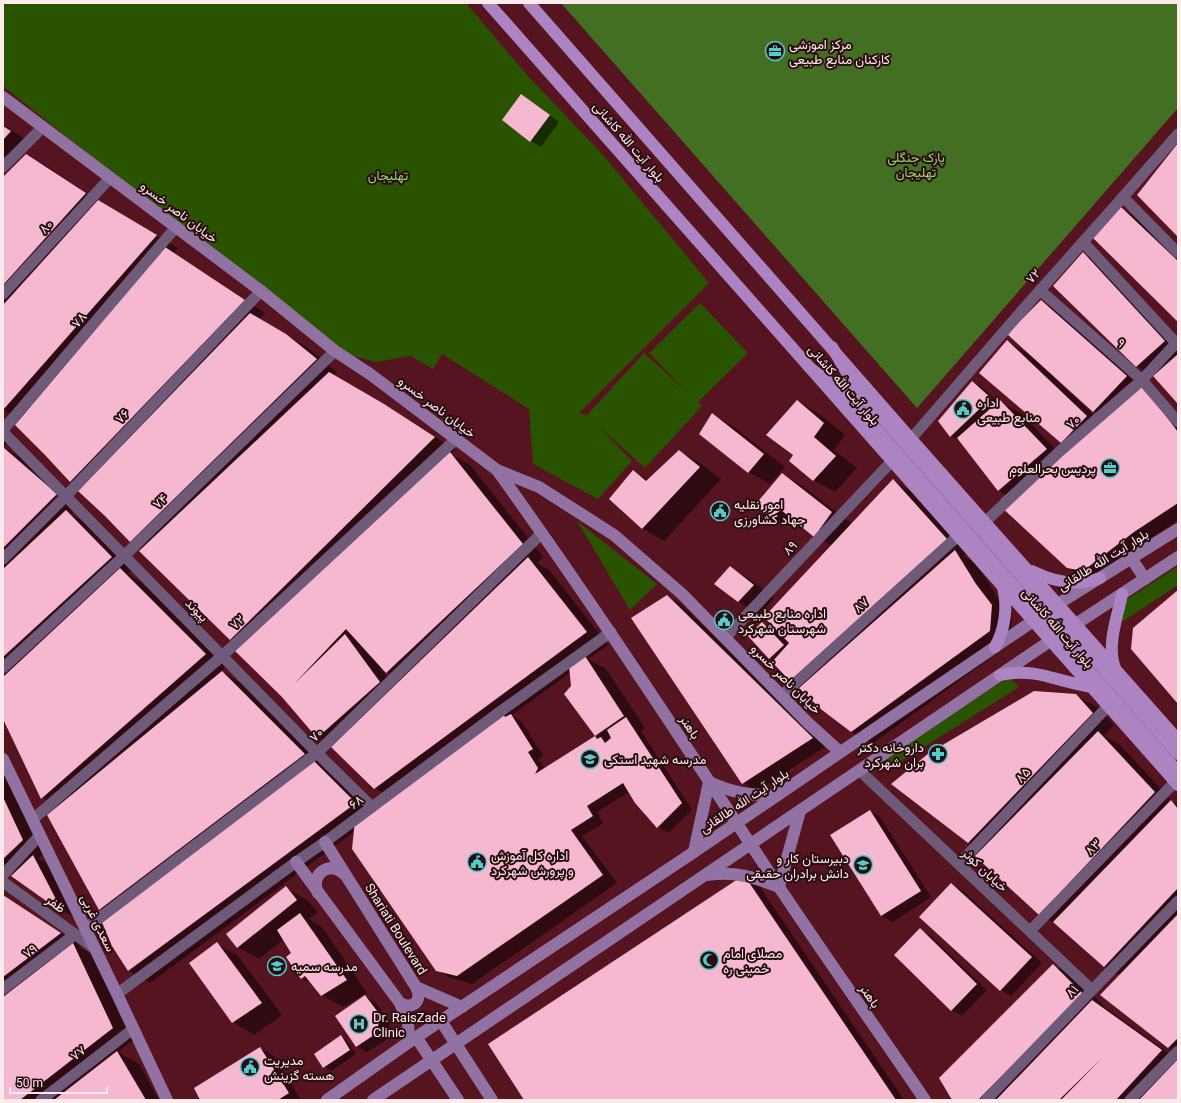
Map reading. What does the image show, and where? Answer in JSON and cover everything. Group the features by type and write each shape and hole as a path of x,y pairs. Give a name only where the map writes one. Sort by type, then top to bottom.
{"main road":[{"name":"بلوار آیت الله کاشانی","path":"488,3 1034,621 1050,641 1177,780"},
{"name":"بلوار آیت الله کاشانی","path":"529,3 1178,740"},
{"name":"خیابان ناصر خسرو","path":"3,97 261,291 335,351 370,374 497,470 539,487 614,535 682,594 840,752"},
{"path":"832,347 855,387 1178,754"},
{"path":"810,368 846,395 1177,780"},
{"name":"باهنر","path":"497,470 611,632 779,887 925,1100"},
{"name":"بلوار آیت الله طالقانی","path":"327,1100 412,1040 737,823 1058,604 1178,529"},
{"path":"373,1100 1050,641 1178,557"},
{"path":"1131,558 1145,578"},
{"path":"1026,567 1043,576 1060,582 1092,582 1100,578"},
{"path":"995,648 1001,635 1005,619 1006,603 1003,587"},
{"path":"1115,669 1112,649 1113,634 1122,594"},
{"path":"1000,675 1012,672 1030,673 1081,686 1092,687"},
{"name":"سعدی غربی","path":"3,759 40,836 79,932 94,948 167,1100"},
{"path":"694,852 709,782 726,790 742,794 777,795"},
{"path":"705,875 721,873 743,874 779,887 800,811"},
{"name":"Shariati Boulevard","path":"325,842 416,987 462,1007"},
{"path":"296,862 400,1003 408,1022 412,1040 431,1060 458,1100"},
{"path":"319,894 315,886 315,881 322,871 331,868 339,869 345,875"},
{"path":"400,1003 405,1006 411,1006 416,1003 419,998 419,992 416,987"},
{"path":"441,1021 492,1100"}],"street":[{"path":"3,167 43,127"},
{"name":"۷۲","path":"912,439 1040,290 1178,134"},
{"name":"۸۰","path":"3,294 110,178"},
{"path":"1123,197 1178,253"},
{"name":"۷۸","path":"3,431 176,227"},
{"path":"1082,242 1177,342"},
{"name":"۹","path":"1040,290 1142,380 1178,422"},
{"name":"۷۶","path":"3,559 66,496 261,291"},
{"name":"۷۰","path":"985,522 1060,452 1142,380 1177,342"},
{"name":"۷۴","path":"3,668 124,556 335,351"},
{"name":"پیوند","path":"3,431 317,753 372,807"},
{"name":"۷۲","path":"32,820 222,656 456,439"},
{"name":"۸۹","path":"725,638 892,461"},
{"name":"۷۰","path":"79,932 317,753 542,533"},
{"name":"۸۷","path":"782,695 958,536"},
{"name":"۶۸","path":"117,994 325,842 501,710 611,632"},
{"name":"۸۵","path":"959,864 1108,706"},
{"name":"خیابان کوثر","path":"859,770 1092,990"},
{"name":"۸۳","path":"1030,931 1177,780"},
{"path":"3,875 40,836"},
{"name":"ظفر","path":"3,882 79,932"},
{"name":"۸۱","path":"986,1100 1178,901"},
{"name":"۷۹","path":"3,989 79,932"},
{"name":"۷۷","path":"41,1100 133,1029"},
{"path":"1130,1100 1178,1051"}],"green space":[{"name":"تهلیجان","path":"3,3 466,3 527,75 603,155 709,283 579,413 587,415 644,353 687,392 649,353 700,303 748,353 698,402 702,406 645,468 595,423 632,461 598,499 533,464 529,409 442,354 433,369 410,356 376,362 335,351 3,86"},
{"name":"پارک جنگلی تهلیجان","path":"561,3 1178,3 1178,108 917,408"},
{"path":"577,521 657,584 630,610"},
{"path":"1178,566 1178,585 1122,622 1126,600"},
{"path":"1009,677 1019,687 892,767 883,759"}],"building":[{"path":"521,94 550,115 530,142 502,120"},
{"path":"3,126 11,131 3,140"},
{"path":"1178,143 1178,237 1137,195"},
{"path":"26,154 86,193 3,285 3,177"},
{"path":"98,200 157,235 3,410 3,305"},
{"path":"1121,207 1178,261 1178,322 1092,237"},
{"path":"165,247 245,300 70,482 15,425"},
{"path":"1083,252 1165,341 1136,367 1053,286"},
{"path":"1041,300 1127,376 1093,412 1007,334"},
{"path":"250,313 286,334 317,359 130,542 78,491"},
{"path":"1007,340 1087,416 1061,443 979,373"},
{"path":"1178,354 1178,404 1153,376"},
{"path":"329,372 384,404 435,437 230,640 139,551"},
{"name":"اداره منابع طبیعی","path":"972,381 991,398 950,437 938,421"},
{"name":"پردیس بحرالعلوم","path":"1142,384 1178,432 1178,503 1134,532 1083,571 1067,568 998,504 1002,501 1001,499 1024,479"},
{"path":"797,400 824,423 814,437 836,456 813,481 789,461 793,455 766,435"},
{"path":"1000,400 1047,449 998,491 957,438"},
{"path":"712,413 764,454 748,473 699,434"},
{"path":"3,447 57,494 3,548"},
{"path":"679,450 700,467 642,529 609,499 633,470 646,481"},
{"path":"450,452 523,544 386,673 346,629 294,684 345,634 380,682 317,738 282,697 235,651"},
{"path":"782,473 832,512 814,537 781,510 771,517 755,505"},
{"path":"893,479 947,539 790,681 772,662 789,643 764,617"},
{"path":"66,510 112,557 3,657 3,569"},
{"path":"955,550 976,584 992,605 990,631 851,732 822,710 799,688"},
{"path":"528,557 587,632 374,789 331,747"},
{"path":"730,566 754,585 738,602 714,584"},
{"path":"120,568 206,654 41,799 3,719 3,677"},
{"path":"1178,590 1178,704 1131,649 1133,628"},
{"path":"667,595 813,738 742,784 631,618"},
{"path":"762,622 784,645 769,659 748,636"},
{"path":"585,656 624,716 595,736 564,694 571,686 569,666"},
{"path":"222,671 305,754 99,910 47,815"},
{"path":"1034,691 1076,694 1093,713 968,843 891,784 929,753"},
{"name":"اداره کل آموزش و پرورش شهرکرد","path":"501,710 505,717 511,714 533,749 528,752 538,768 535,774 595,736 597,739 601,737 605,743 611,738 607,730 626,717 682,803 657,828 635,803 623,783 587,806 593,816 571,830 603,875 457,976 436,971 352,849 355,820"},
{"path":"1098,731 1155,792 1039,915 975,856"},
{"path":"314,761 356,803 128,971 112,946 101,920"},
{"path":"3,797 23,840 3,859"},
{"path":"1171,800 1178,809 1178,888 1104,967 1053,922"},
{"path":"870,810 921,891 881,916 830,835"},
{"path":"33,855 58,903 52,905 11,876"},
{"name":"مصلای امام خمینی ره","path":"744,875 896,1100 524,1100 488,1044"},
{"path":"951,883 1032,957 1000,991 919,917"},
{"path":"286,886 297,900 237,948 226,934"},
{"path":"3,895 61,933 3,977"},
{"path":"300,913 347,980 321,996 305,976 301,979 286,957 291,953 277,930"},
{"path":"1178,914 1178,1038 1168,1048 1100,995"},
{"path":"920,928 977,984 951,1011 894,955"},
{"path":"217,942 262,1003 232,1023 189,963"},
{"path":"73,943 113,1028 20,1100 3,1100 3,997"},
{"path":"1053,964 1083,994 978,1100 952,1100 939,1078"},
{"name":"Dr. RaisZade Clinic","path":"365,995 380,1015 377,1033 356,1047 335,1016"},
{"path":"1092,1000 1162,1050 1116,1100 1061,1100 1102,1058 1059,1100 996,1100"},
{"path":"341,1035 350,1050 323,1068 314,1054"},
{"name":"مدیریت هسته گزینش","path":"260,1047 289,1093 278,1100 200,1100 194,1088"},
{"path":"117,1051 146,1100 54,1100"},
{"path":"1178,1059 1178,1100 1139,1100"}],"place":[{"name":"مرکز اموزشی کارکنان منابع طبیعی","path":"775,51"},
{"name":"اداره منابع طبیعی","path":"963,409"},
{"name":"پردیس بحرالعلوم","path":"1110,468"},
{"name":"امور نقلیه جهاد کشاورزی","path":"720,511"},
{"name":"اداره منابع طبیعی شهرستان شهرکرد","path":"724,620"},
{"name":"داروخانه دکتر بران شهرکرد","path":"938,754"},
{"name":"مدرسه شهید استکی","path":"590,759"},
{"name":"اداره کل آموزش و پرورش شهرکرد","path":"477,862"},
{"name":"دبیرستان کار و دانش برادران حقیقی","path":"863,865"},
{"name":"مصلای امام خمینی ره","path":"709,960"},
{"name":"مدرسه سمیه","path":"277,966"},
{"name":"Dr. RaisZade Clinic","path":"359,1024"},
{"name":"مدیریت هسته گزینش","path":"250,1067"}]}
